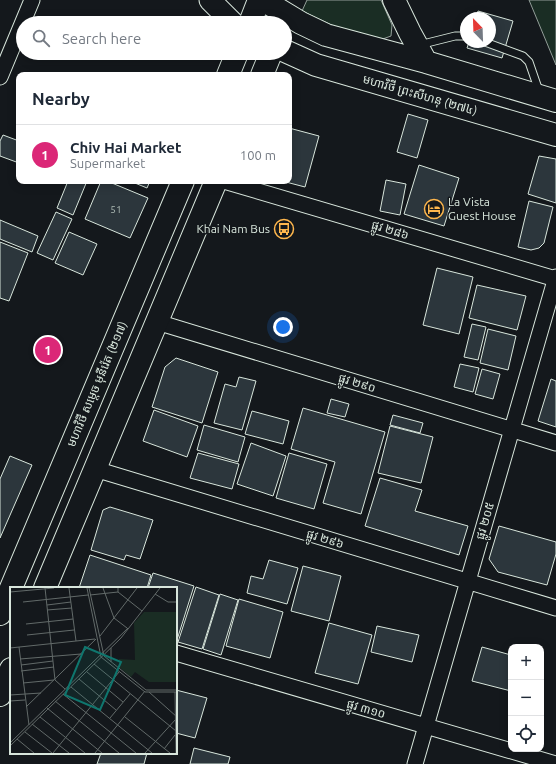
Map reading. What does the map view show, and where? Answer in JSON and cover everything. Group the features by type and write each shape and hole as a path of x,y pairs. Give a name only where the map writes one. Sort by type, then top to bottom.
{"main road":[{"path":"210,0 226,16"},
{"path":"253,16 259,0"},
{"path":"263,0 326,35 410,51 549,99"},
{"path":"394,0 410,51"},
{"name":"មហាវិថី ព្រះសីហនុ (២៧៤)","path":"292,54 316,65 556,134"},
{"path":"229,72 234,60"},
{"path":"263,72 268,60"},
{"name":"មហាវិថី សម្តេច មុនីរ៉េត (២១៧)","path":"11,587 182,184"},
{"path":"45,587 215,184"},
{"name":"មហាវិថី សម្តេច មុនីរ៉េត (២១៧)","path":"0,614 10,590"},
{"path":"0,695 10,671"}],"street":[{"path":"25,16 32,0"},
{"path":"0,77 16,38"},
{"name":"ផ្លូវ ២៨៦","path":"234,184 556,279"},
{"name":"ផ្លូវ ២០៥","path":"415,764 556,279"},
{"name":"ផ្លូវ ២៩០","path":"157,322 556,443"},
{"name":"ផ្លូវ ២៩៦","path":"95,469 556,608"},
{"name":"ផ្លូវ ៣១០","path":"177,653 556,764"}],"lane":[{"path":"410,51 455,36 460,36"},
{"path":"496,46 523,56 529,62 549,99"}],"green space":[{"path":"307,0 381,0 392,25 391,36 380,40 336,27 302,11"},
{"path":"529,0 556,0 556,65"}],"building":[{"path":"496,16 513,21 502,58 467,48 496,48"},
{"path":"408,114 428,120 417,158 397,152"},
{"path":"292,129 319,136 305,187 292,184"},
{"path":"3,135 16,140 16,162 0,156 0,141"},
{"path":"539,156 556,159 556,203 528,194"},
{"path":"419,165 459,178 444,226 404,214"},
{"path":"386,180 406,184 400,215 380,211"},
{"path":"67,184 86,184 73,215 57,208"},
{"path":"100,184 114,184 148,198 130,238 85,219"},
{"path":"137,184 149,184 147,188"},
{"path":"529,201 553,207 544,243 539,248 531,250 518,247"},
{"path":"56,212 72,219 53,260 37,253"},
{"path":"0,220 38,236 32,252 0,239"},
{"path":"69,232 97,244 83,275 55,263"},
{"path":"0,242 28,253 9,301 0,298"},
{"path":"437,268 473,277 459,334 423,325"},
{"path":"477,285 526,296 517,330 469,318"},
{"path":"472,324 486,327 478,360 464,357"},
{"path":"488,329 516,336 508,370 480,363"},
{"path":"176,358 218,372 202,423 152,407 165,367"},
{"path":"460,364 479,368 473,392 454,387"},
{"path":"482,369 500,374 493,399 475,394"},
{"path":"239,377 256,381 242,430 214,423 225,384 236,387"},
{"path":"551,379 556,381 556,427 538,421"},
{"path":"331,399 349,404 345,417 327,413"},
{"path":"303,408 385,432 361,514 323,503 335,462 291,449"},
{"path":"154,410 198,426 187,457 143,441"},
{"path":"252,411 289,421 283,444 245,434"},
{"path":"393,415 423,423 420,433 390,425"},
{"path":"204,425 245,437 238,462 197,450"},
{"path":"390,426 433,437 421,483 378,473"},
{"path":"251,443 286,456 273,496 237,484"},
{"path":"198,453 239,464 232,489 190,478"},
{"path":"289,453 327,464 314,509 276,498"},
{"path":"10,456 32,465 0,538 0,479"},
{"path":"380,478 422,490 415,511 468,526 459,555 365,526"},
{"path":"110,507 153,520 140,559 126,555 124,560 91,550 103,510"},
{"path":"499,526 556,542 556,554 547,585 498,572 489,559"},
{"path":"90,555 151,575 147,587 79,587"},
{"path":"269,560 298,568 287,604 247,593 251,576 263,579"},
{"path":"303,566 341,576 329,621 291,611"},
{"path":"153,573 194,586 177,640 177,587 148,587"},
{"path":"196,587 219,595 202,649 178,642"},
{"path":"220,594 238,600 221,655 203,649"},
{"path":"239,599 283,612 270,658 226,646"},
{"path":"329,623 372,635 358,684 315,673"},
{"path":"377,626 419,635 412,662 371,652"},
{"path":"482,647 508,654 508,690 472,681"},
{"path":"177,690 207,698 195,738 177,733"},
{"path":"194,748 230,757 228,764 190,764"},
{"path":"101,754 147,754 144,764 97,764"}],"place":[{"name":"La Vista Guest House","path":"434,209"},
{"name":"Khai Nam Bus","path":"284,229"},
{"name":"Chiv Hai Market","path":"48,350"}]}
